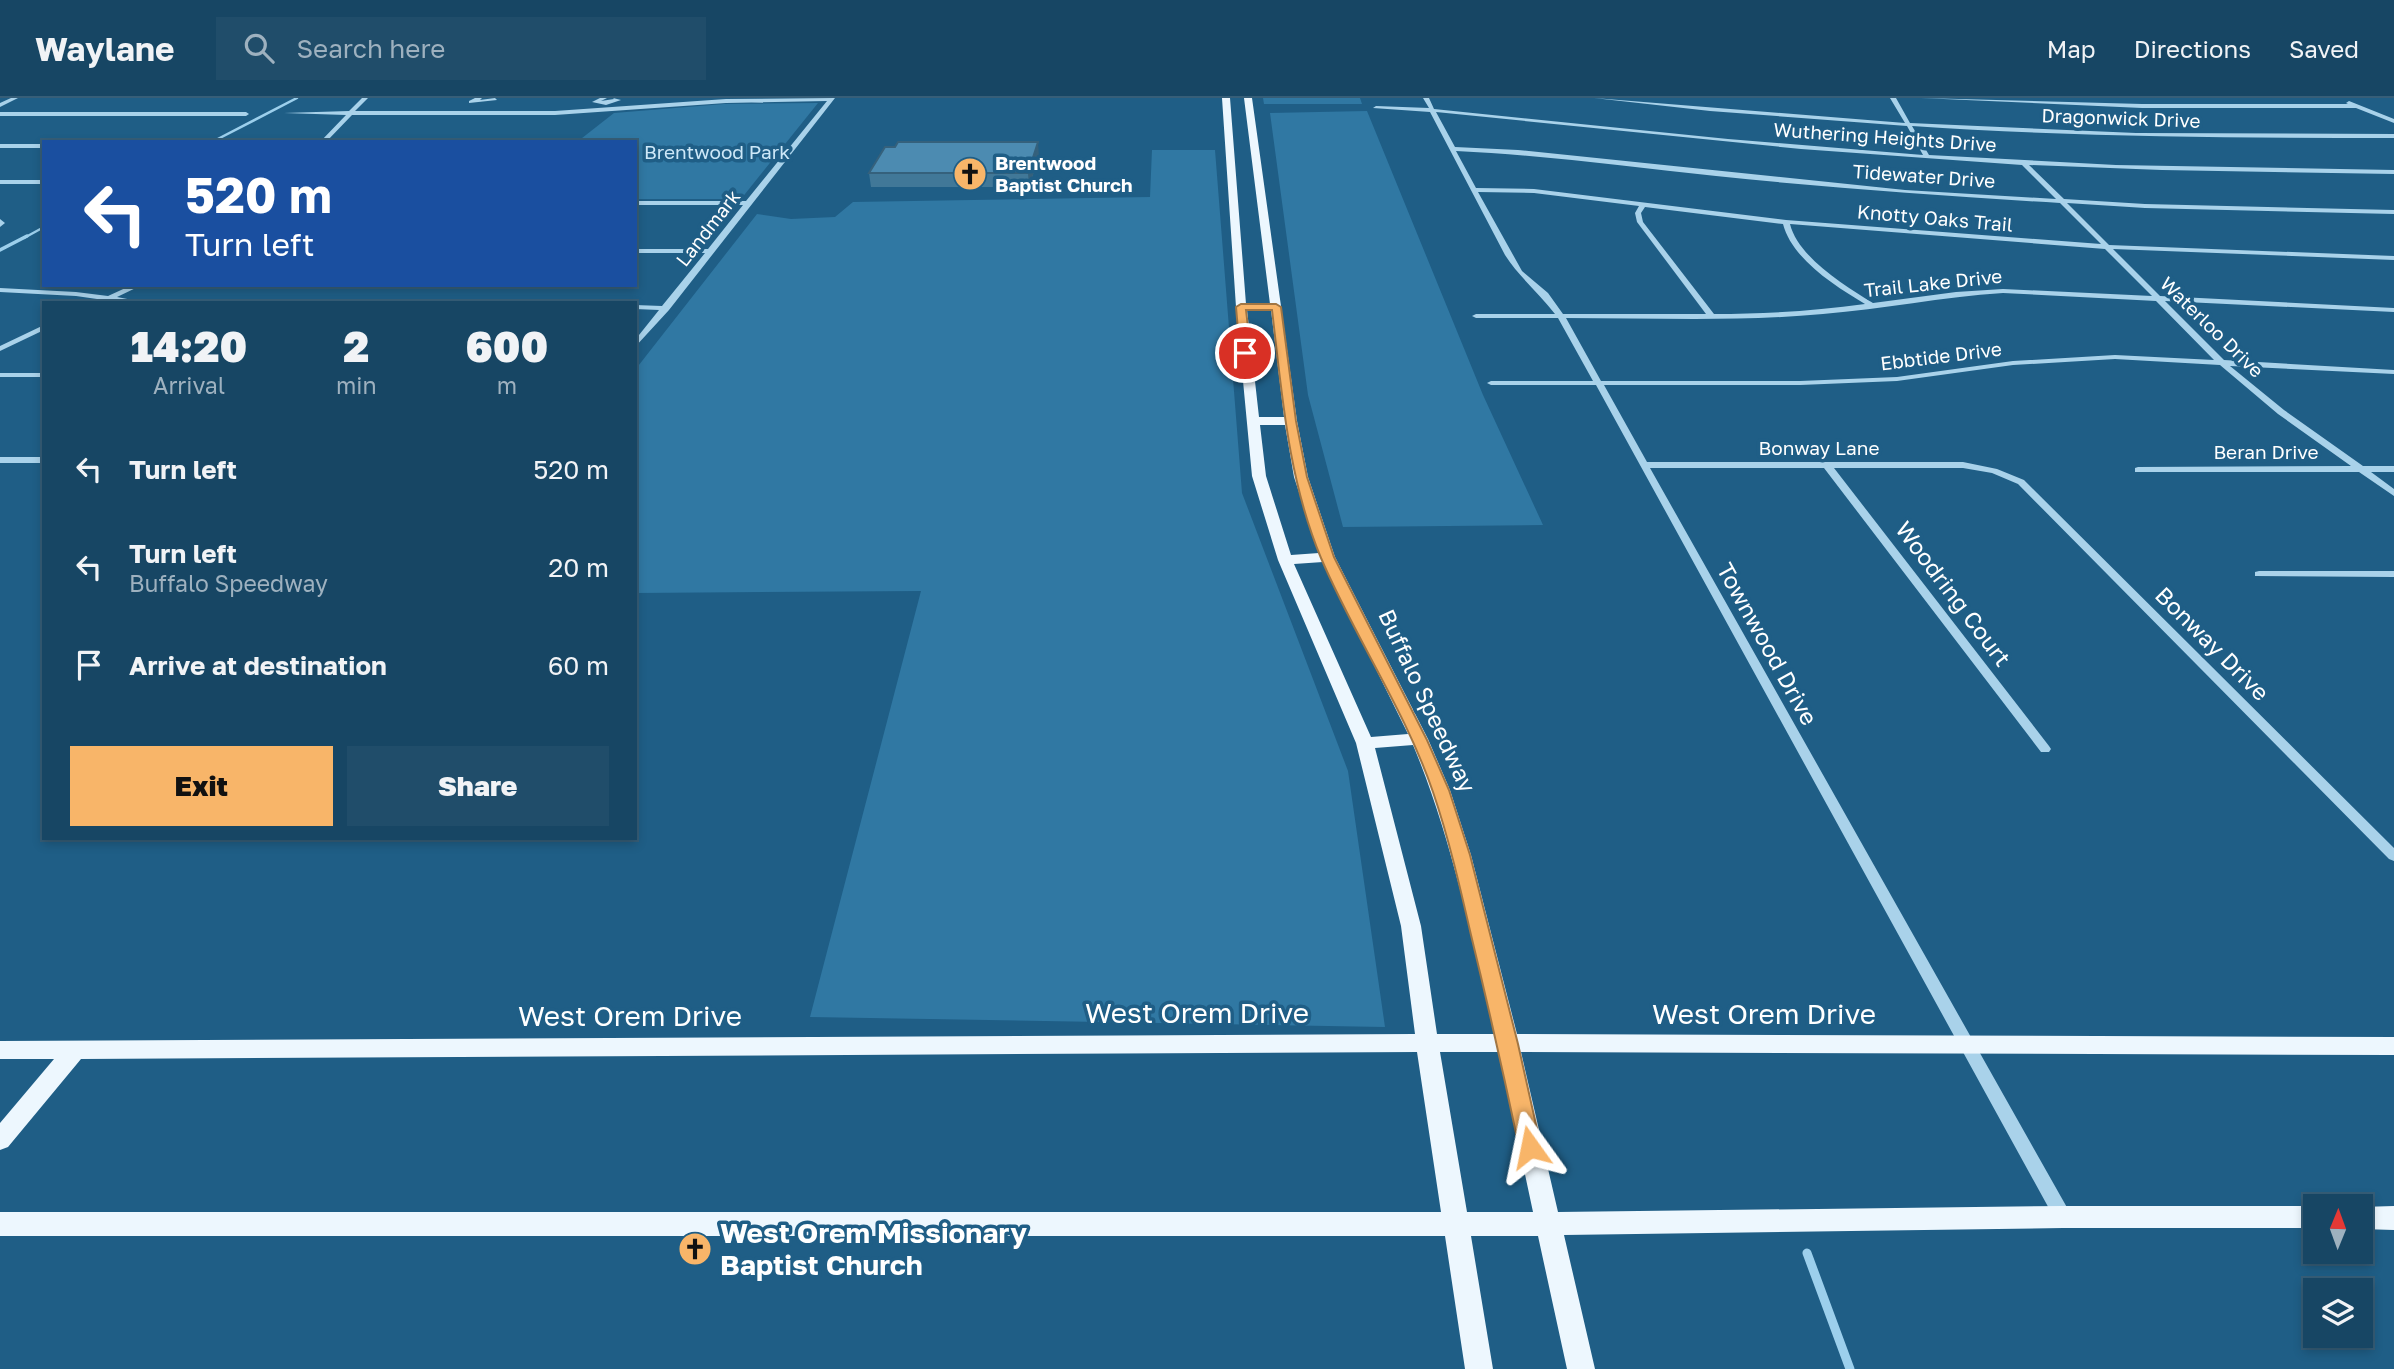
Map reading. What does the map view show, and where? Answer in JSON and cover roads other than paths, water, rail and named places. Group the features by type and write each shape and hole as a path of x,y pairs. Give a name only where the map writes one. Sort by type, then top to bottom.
{"main road":[{"name":"Buffalo Speedway","path":"1226,98 1233,179 1276,307 1301,477 1328,557 1441,790 1461,855 1508,1044 1546,1224 1581,1369"},
{"name":"Buffalo Speedway","path":"1248,98 1259,179 1241,307 1252,421 1264,496 1285,560 1365,743 1411,926 1479,1369"},
{"path":"1229,133 1253,133"},
{"path":"1233,179 1259,179"},
{"path":"1241,307 1276,307"},
{"path":"1252,421 1291,421"},
{"path":"1285,560 1328,557"},
{"path":"1365,743 1419,740"},
{"name":"West Orem Drive","path":"0,1051 1427,1043 1969,1047 2394,1046"},
{"path":"0,1140 74,1051"},
{"path":"0,1224 1546,1224 2063,1217 2303,1217"},
{"path":"2373,1218 2394,1218"}],"street":[{"path":"0,105 15,98"},
{"path":"325,140 365,98"},
{"path":"461,114 479,101 492,101 492,98"},
{"path":"604,111 605,101 618,100 616,98"},
{"name":"Townwood Drive","path":"1426,98 1519,272 1545,295 1560,316 2063,1217"},
{"name":"Dragonwick Drive","path":"1597,98 1908,125 2177,136 2394,136"},
{"path":"1893,98 1927,157"},
{"path":"1924,98 2130,105 2357,106"},
{"path":"2337,98 2394,121"},
{"path":"287,113 604,111 726,101 831,99"},
{"name":"Landmark","path":"637,343 831,99"},
{"name":"Wuthering Heights Drive","path":"1376,108 1432,110 1692,138 1927,157 2193,170 2394,172"},
{"path":"0,114 246,114"},
{"path":"0,146 42,146"},
{"name":"Tidewater Drive","path":"1454,149 1518,152 1812,184 2062,202 2394,212"},
{"name":"Waterloo Drive","path":"2024,163 2220,361 2262,397 2394,493"},
{"path":"0,182 42,182"},
{"name":"Knotty Oaks Trail","path":"1476,190 1534,191 1786,222 2108,247 2394,258"},
{"path":"637,203 748,203"},
{"path":"1643,205 1638,214 1640,222 1712,316"},
{"path":"1786,222 1789,234 1834,281 1871,305"},
{"path":"637,251 711,251"},
{"path":"101,301 134,287"},
{"path":"0,290 130,301"},
{"name":"Trail Lake Drive","path":"1476,317 1712,316 1825,312 2003,291 2394,310"},
{"path":"637,307 666,307"},
{"path":"0,349 42,328"},
{"name":"Ebbtide Drive","path":"1491,383 1800,383 1897,379 2013,363 2074,358 2220,361 2394,372"},
{"path":"0,376 42,375"},
{"path":"0,460 42,460"},
{"name":"Bonway Lane","path":"1643,465 1963,465 1994,471"},
{"name":"Woodring Court","path":"1827,465 2045,749"},
{"name":"Beran Drive","path":"2138,470 2394,469"},
{"name":"Bonway Drive","path":"1994,471 2021,482 2394,856"},
{"path":"2259,574 2394,574"}],"waterway":[{"path":"216,140 297,98"},
{"path":"24,238 42,228"},
{"path":"0,250 27,236"},
{"path":"1807,1253 1850,1369"}],"place":[{"name":"Brentwood Baptist Church","path":"970,174"},
{"name":"West Orem Missionary Baptist Church","path":"695,1249"}],"park label":[{"name":"Brentwood Park","path":"717,152"}]}
